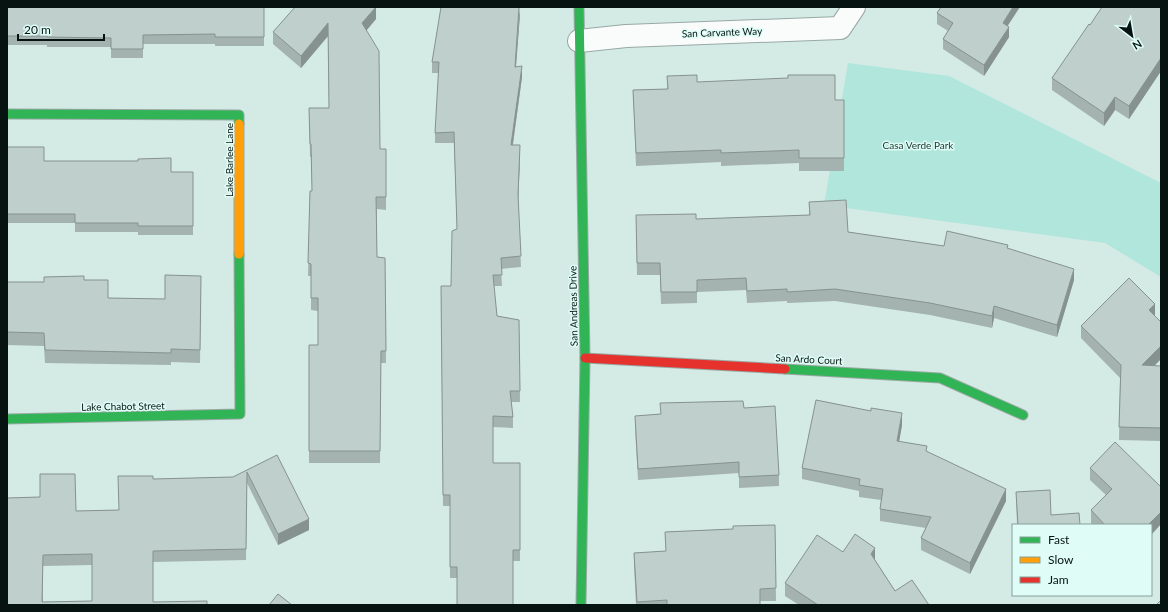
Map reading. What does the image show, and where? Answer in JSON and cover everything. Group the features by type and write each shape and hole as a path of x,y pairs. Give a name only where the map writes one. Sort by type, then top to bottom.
{"street":[{"name":"San Andreas Drive","path":"579,7 585,358 581,605"},
{"name":"San Carvante Way","path":"579,41 626,36 840,28 854,7"},
{"name":"Lake Barlee Lane","path":"7,114 240,115 240,414"},
{"name":"San Ardo Court","path":"585,358 940,378 1023,415"},
{"name":"Lake Chabot Street","path":"7,419 240,414"}],"green space":[{"name":"Casa Verde Park","path":"848,63 949,76 1161,183 1161,277 1105,243 824,205"}],"building":[{"path":"7,7 264,7 264,37 215,37 215,34 143,35 143,49 111,49 111,38 7,36"},
{"path":"295,7 376,7 362,23 379,51 380,149 386,149 386,197 376,197 377,257 385,258 386,351 381,351 380,451 309,451 309,345 318,345 318,298 311,298 311,264 308,263 310,191 312,191 309,108 329,108 328,23 301,56 273,32"},
{"path":"441,7 519,7 515,67 522,66 511,145 520,145 518,195 521,256 501,258 502,275 493,275 497,316 519,320 520,391 510,391 513,417 493,416 493,463 520,463 520,550 513,550 513,605 457,605 457,567 450,567 450,495 443,495 441,286 451,286 452,231 457,229 454,132 435,133 439,62 432,62"},
{"path":"941,7 1013,7 1003,23 1009,27 984,65 943,39 953,23 937,13"},
{"path":"1102,7 1161,7 1161,58 1129,106 1115,97 1104,113 1052,78"},
{"path":"697,75 697,82 788,78 788,75 835,75 835,100 844,100 844,158 799,158 799,150 721,153 721,150 636,153 633,90 668,89 667,76"},
{"path":"7,147 44,147 44,161 138,161 138,159 171,158 171,172 193,172 193,226 138,226 138,223 75,223 75,214 7,214"},
{"path":"846,200 848,232 944,246 947,231 1008,245 1007,248 1074,269 1057,325 994,306 992,316 930,303 835,289 787,292 787,289 747,291 746,278 697,280 697,292 661,292 660,263 637,263 636,215 696,214 696,219 810,215 809,202"},
{"path":"165,275 201,276 200,350 171,349 171,353 45,350 44,333 7,332 7,282 44,282 44,277 84,276 84,280 108,280 108,298 165,299"},
{"path":"1129,278 1155,304 1149,310 1161,322 1161,346 1142,365 1161,366 1161,428 1119,427 1121,365 1081,326"},
{"path":"816,400 871,411 871,408 902,413 897,441 927,446 926,451 1006,489 970,563 921,538 931,517 880,509 883,489 859,485 860,479 802,468"},
{"path":"743,401 744,408 775,406 779,475 739,477 739,462 638,469 635,416 661,414 660,403"},
{"path":"1115,442 1161,487 1161,512 1149,524 1104,524 1091,510 1112,489 1090,468"},
{"path":"277,455 309,519 278,534 247,472 246,549 153,551 153,602 207,601 207,605 7,605 7,498 40,497 40,474 75,474 76,511 119,510 118,476 153,476 153,479 233,477","holes":["92,554 92,601 42,602 43,555"]},
{"path":"1050,490 1051,515 1079,513 1080,524 1018,524 1016,492"},
{"path":"775,525 776,588 760,589 760,605 667,605 667,600 637,602 634,553 666,551 665,532 733,529 733,526"},
{"path":"855,534 875,548 871,554 895,591 912,580 929,605 818,605 785,583 817,535 843,552"},
{"path":"278,594 292,605 269,605"},
{"path":"1161,600 1161,605 1156,605"}],"traffic: fast":[{"path":"579,7 585,358 581,605"},
{"path":"7,114 239,115 239,124"},
{"path":"7,419 240,414 239,254"},
{"path":"785,369 940,378 1023,415"}],"traffic: slow":[{"path":"239,124 239,254"}],"traffic: jam":[{"path":"585,358 785,369"}]}
